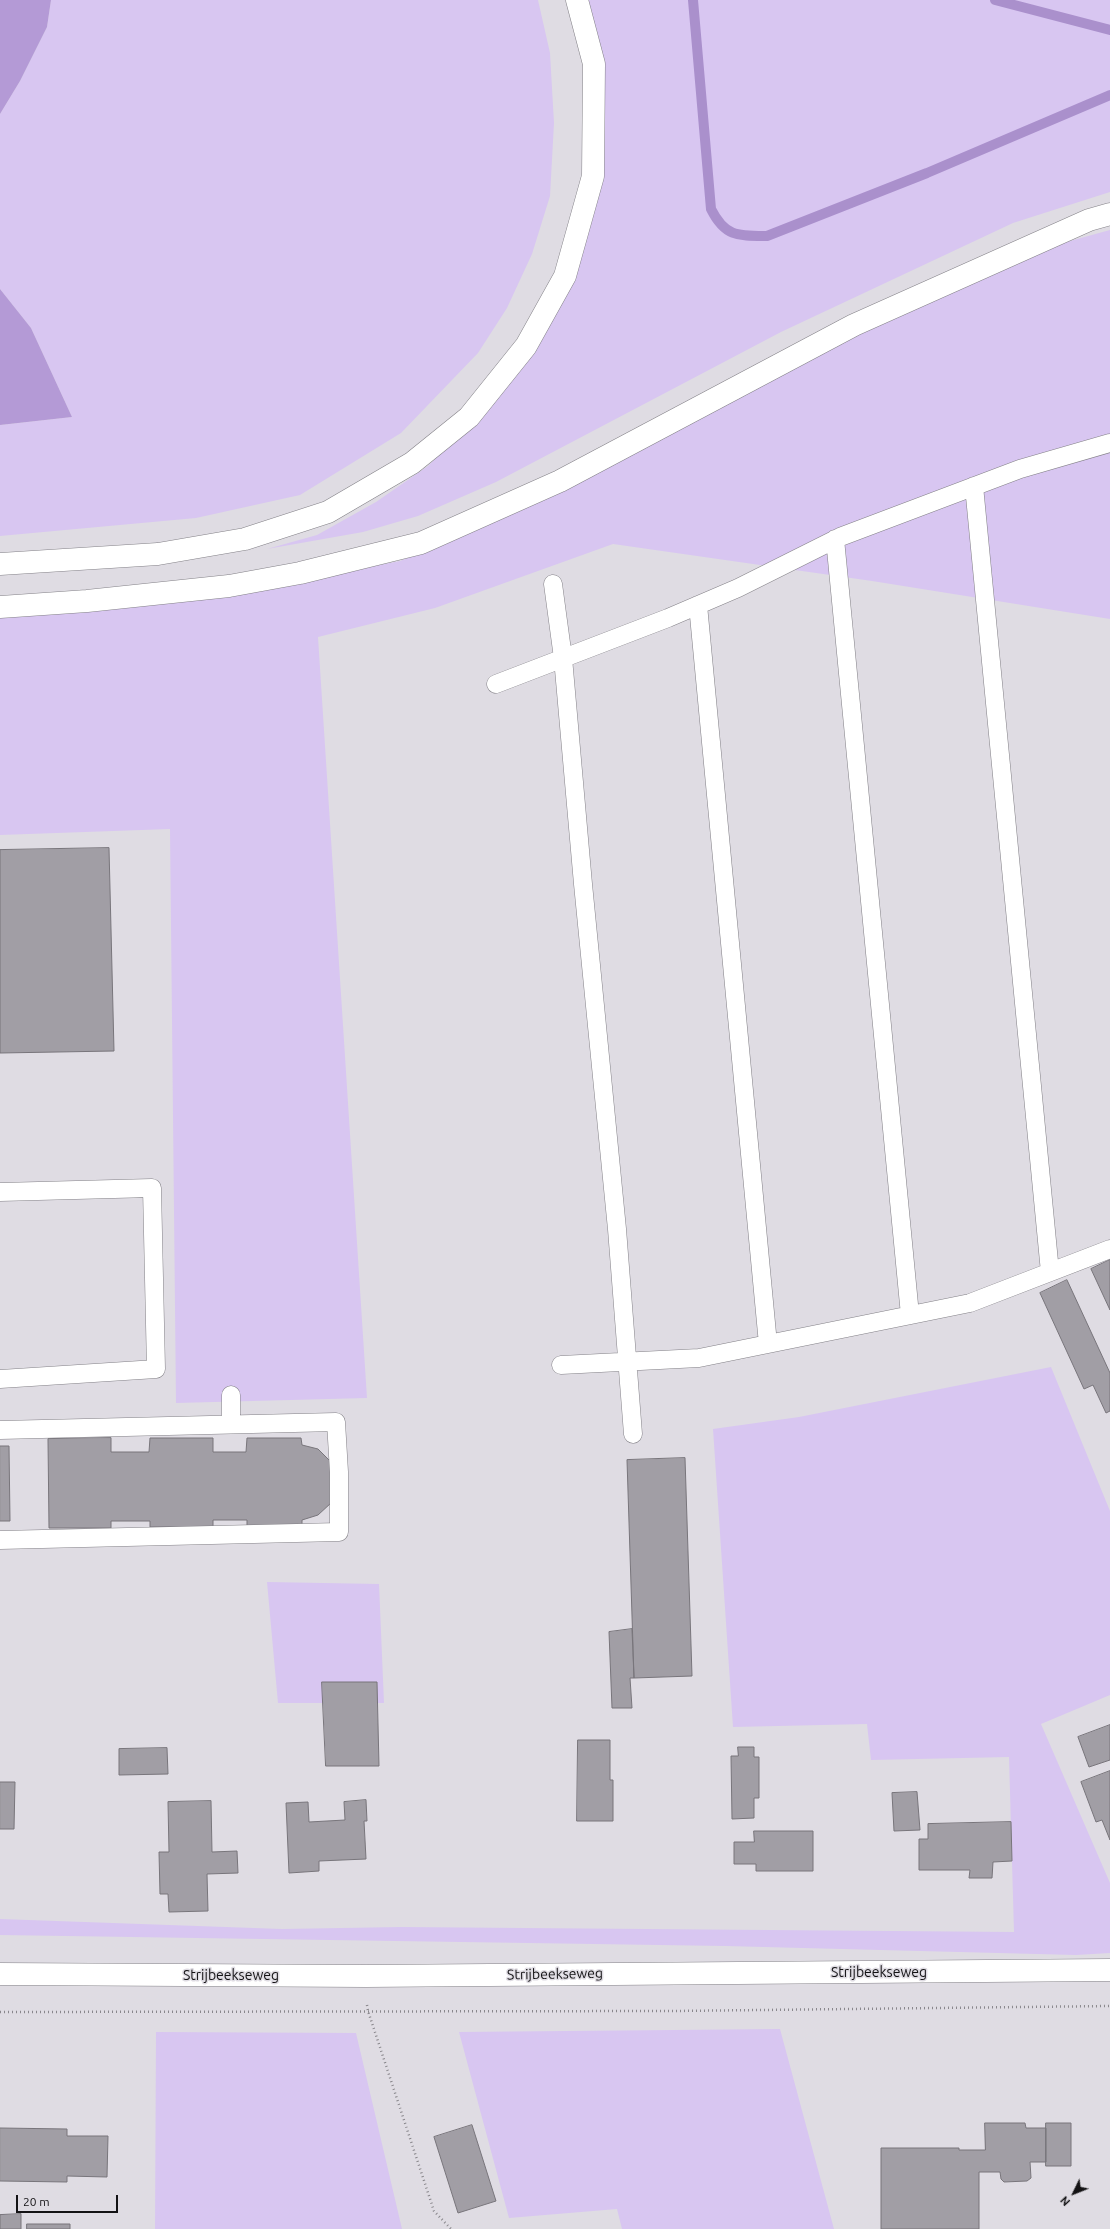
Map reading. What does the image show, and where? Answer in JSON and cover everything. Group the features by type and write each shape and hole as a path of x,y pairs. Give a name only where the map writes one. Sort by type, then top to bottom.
{"main road":[{"path":"0,564 158,554 245,539 328,512 412,463 469,417 526,346 565,276 593,176 594,64 577,0"},
{"path":"0,607 87,601 229,586 300,573 421,543 560,481 854,325 1089,220 1110,214"},
{"name":"Strijbeekseweg","path":"0,1974 366,1976 1110,1970"}],"lane":[{"path":"496,684 738,588 835,539 1020,469 1110,444"},
{"path":"974,486 1050,1272"},
{"path":"835,539 910,1315"},
{"path":"553,584 563,658 583,892 617,1229 634,1434"},
{"path":"698,605 768,1344"},
{"path":"0,1192 152,1188 156,1369 0,1379"},
{"path":"561,1364 699,1358 970,1303 1110,1250"},
{"path":"231,1395 231,1424"},
{"path":"0,1430 336,1422 340,1472 339,1532 0,1540"}],"path":[{"path":"366,1976 368,2011 434,2211 451,2229"},
{"path":"0,2012 690,2011 1110,2006"}],"shaded area":[{"path":"0,0 51,0 47,27 20,81 0,114"},
{"path":"51,0 538,0 550,53 554,123 550,196 532,254 507,308 478,353 401,433 300,495 196,518 0,536 0,425 72,417 31,328 0,289 0,114 20,81 47,27"},
{"path":"581,0 1110,0 1110,192 1013,223 781,332 496,482 418,516 363,532 267,549 317,535 376,502 428,466 513,379 593,203"},
{"path":"1110,230 1110,619 872,581 613,544 435,608 318,637 367,1398 176,1403 170,829 0,835 0,616 276,585 400,561 485,526 840,342 1023,254"},
{"path":"0,289 31,328 72,417 0,425"},
{"path":"1051,1367 1110,1511 1110,1695 1041,1724 1110,1883 1110,1953 1076,1955 725,1946 0,1935 0,1919 282,1929 401,1927 1014,1932 1009,1757 871,1760 867,1724 733,1727 713,1429 799,1417"},
{"path":"267,1582 379,1584 384,1703 278,1703"},
{"path":"780,2029 834,2229 622,2229 617,2209 509,2218 459,2032"},
{"path":"156,2032 356,2033 402,2229 155,2229"}],"building":[{"path":"109,848 114,1051 0,1053 0,850"},
{"path":"1110,1260 1110,1310 1091,1269"},
{"path":"1067,1280 1110,1373 1110,1411 1106,1413 1093,1385 1084,1389 1040,1293"},
{"path":"111,1438 111,1452 149,1452 150,1438 213,1438 213,1452 246,1452 247,1438 301,1438 302,1445 318,1449 331,1462 331,1503 318,1515 302,1520 302,1527 247,1527 247,1520 213,1520 213,1527 150,1527 150,1521 111,1521 111,1528 49,1528 48,1439"},
{"path":"0,1446 9,1446 10,1521 0,1521"},
{"path":"685,1458 692,1676 634,1678 627,1460"},
{"path":"632,1629 634,1678 630,1678 632,1708 612,1708 609,1632"},
{"path":"322,1682 377,1682 379,1766 326,1766"},
{"path":"1110,1725 1110,1760 1089,1767 1078,1737"},
{"path":"578,1740 610,1740 610,1780 613,1780 613,1821 577,1821"},
{"path":"738,1747 754,1747 754,1757 759,1757 759,1798 754,1798 754,1818 732,1819 731,1756 738,1756"},
{"path":"167,1748 168,1774 119,1775 119,1749"},
{"path":"1110,1771 1110,1840 1102,1820 1096,1822 1081,1782"},
{"path":"0,1782 15,1782 14,1829 0,1829"},
{"path":"917,1792 920,1830 894,1831 892,1793"},
{"path":"366,1800 367,1821 364,1821 366,1859 319,1861 319,1871 289,1873 286,1803 308,1802 309,1822 345,1820 344,1802"},
{"path":"211,1801 212,1852 237,1851 238,1873 207,1874 208,1911 169,1912 168,1894 160,1894 159,1852 169,1852 168,1802"},
{"path":"1011,1822 1012,1861 993,1862 992,1878 969,1878 970,1870 919,1870 919,1839 928,1839 928,1824"},
{"path":"754,1831 813,1831 813,1871 756,1871 756,1864 734,1864 734,1842 754,1842"},
{"path":"985,2123 1025,2123 1026,2128 1046,2128 1046,2162 1030,2162 1031,2178 1027,2181 1004,2182 1001,2179 1000,2172 979,2172 979,2229 881,2229 881,2148 959,2148 959,2150 985,2150"},
{"path":"1046,2123 1071,2123 1071,2166 1046,2166"},
{"path":"472,2125 496,2201 458,2213 434,2137"},
{"path":"0,2128 67,2129 67,2136 108,2136 107,2177 67,2176 67,2182 0,2181"},
{"path":"21,2214 21,2229 0,2229 0,2215"},
{"path":"27,2224 70,2224 70,2229 27,2229"}],"waterway":[{"path":"693,0 711,209 716,218 727,230 740,235 767,236 927,173 1110,95"},
{"path":"995,0 1110,30"}]}
